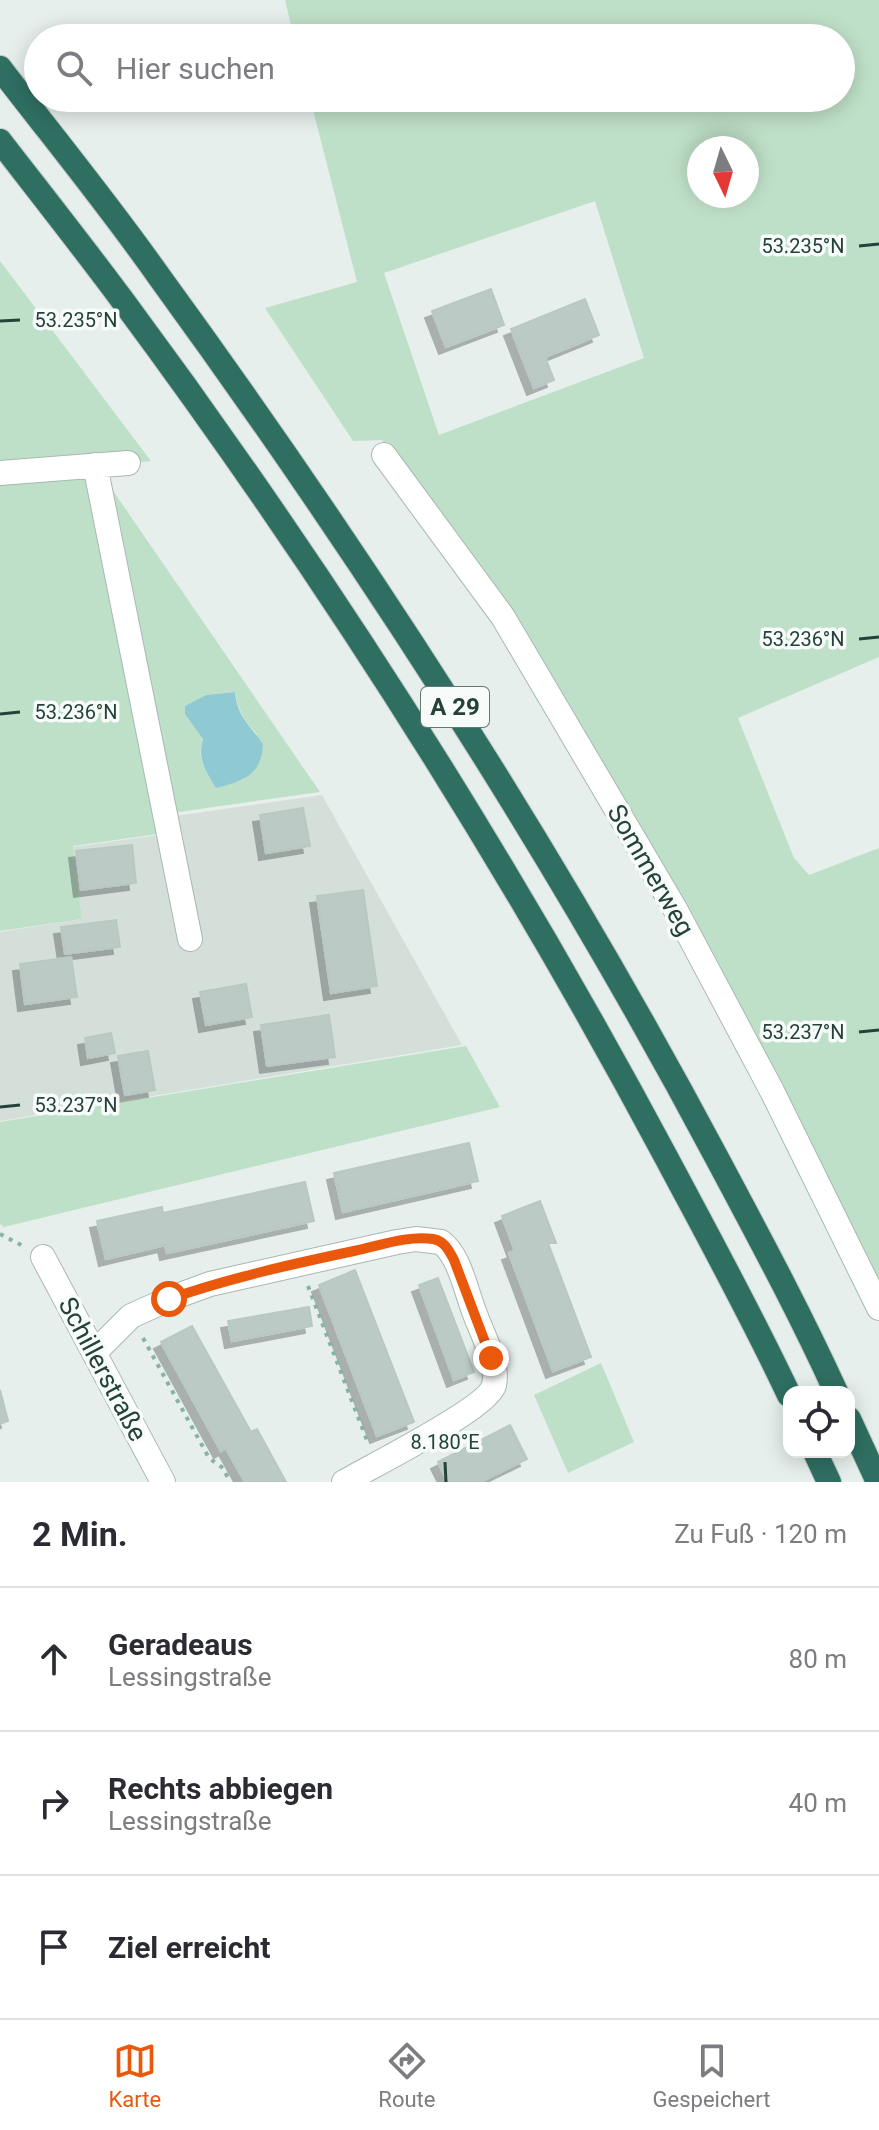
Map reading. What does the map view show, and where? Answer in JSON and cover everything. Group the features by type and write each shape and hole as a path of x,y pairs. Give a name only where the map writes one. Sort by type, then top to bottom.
{"highway":[{"name":"A 29","path":"0,68 24,99"},
{"name":"A 29","path":"34,112 156,272 308,485 407,631 503,783 596,939 696,1119 833,1386"},
{"name":"A 29","path":"0,141 123,301 269,507 366,651 459,798 550,947 635,1099 784,1386"},
{"path":"855,1432 878,1482"},
{"path":"818,1458 829,1482"}],"street":[{"name":"Sommerweg","path":"384,455 503,617 674,907 772,1091 879,1308"},
{"path":"0,473 128,463"},
{"path":"95,465 190,939"},
{"path":"94,1353 131,1316 210,1284 416,1239 441,1242 454,1260 491,1358 494,1383 491,1391 469,1411 344,1482"},
{"name":"Schillerstraße","path":"43,1257 163,1482"}],"path":[{"path":"300,1263 375,1464"},
{"path":"131,1316 209,1458 223,1468 230,1482"}],"shaded area":[{"path":"322,795 462,1045 0,1121 0,932 82,919 73,847 166,834 168,817"}],"green space":[{"path":"285,0 879,0 879,657 738,718 794,858 809,875 879,848 879,1285 508,615 382,440 353,441 265,308 357,282 314,112 855,112 855,24 291,24","holes":["595,201 644,358 439,435 384,273"]},
{"path":"0,261 151,461 96,466 320,792 165,814 165,833 73,846 82,919 0,931","holes":["235,692 242,715 257,734 244,779 217,788 203,765 203,739 186,706 206,695"]},
{"path":"466,1046 500,1107 4,1227 0,1224 0,1122"},
{"path":"601,1363 634,1442 568,1473 534,1395"}],"water":[{"path":"235,692 242,715 263,744 262,755 249,775 216,788 202,759 203,739 185,714 185,706 206,695"}],"building":[{"path":"491,289 504,325 446,347 432,311"},
{"path":"585,299 599,335 545,357 554,380 534,388 511,329"},
{"path":"303,808 310,846 266,853 260,815"},
{"path":"132,845 136,883 81,890 76,851"},
{"path":"363,890 377,986 331,993 317,896"},
{"path":"116,920 120,947 65,954 61,927"},
{"path":"71,957 77,997 25,1004 20,964"},
{"path":"246,984 252,1017 206,1025 200,992"},
{"path":"329,1015 335,1057 267,1066 261,1025"},
{"path":"111,1033 115,1053 88,1058 85,1038"},
{"path":"148,1051 155,1090 125,1095 118,1056"},
{"path":"469,1143 478,1181 343,1212 334,1173"},
{"path":"305,1182 314,1221 167,1253 165,1245 106,1259 97,1221 162,1207 163,1213"},
{"path":"540,1201 556,1243 548,1243 591,1357 553,1371 509,1253 515,1251 502,1216"},
{"path":"355,1270 414,1422 377,1436 319,1285"},
{"path":"438,1278 474,1372 454,1380 419,1285"},
{"path":"309,1307 312,1326 232,1341 228,1321"},
{"path":"192,1326 251,1432 257,1429 286,1482 245,1482 226,1448 221,1451 161,1342"},
{"path":"0,1390 8,1421 0,1424"},
{"path":"510,1425 527,1459 480,1482 448,1482 438,1462"}],"route":[{"path":"169,1299 210,1284 300,1263 397,1242 434,1239 447,1246 454,1260 491,1358"}]}
